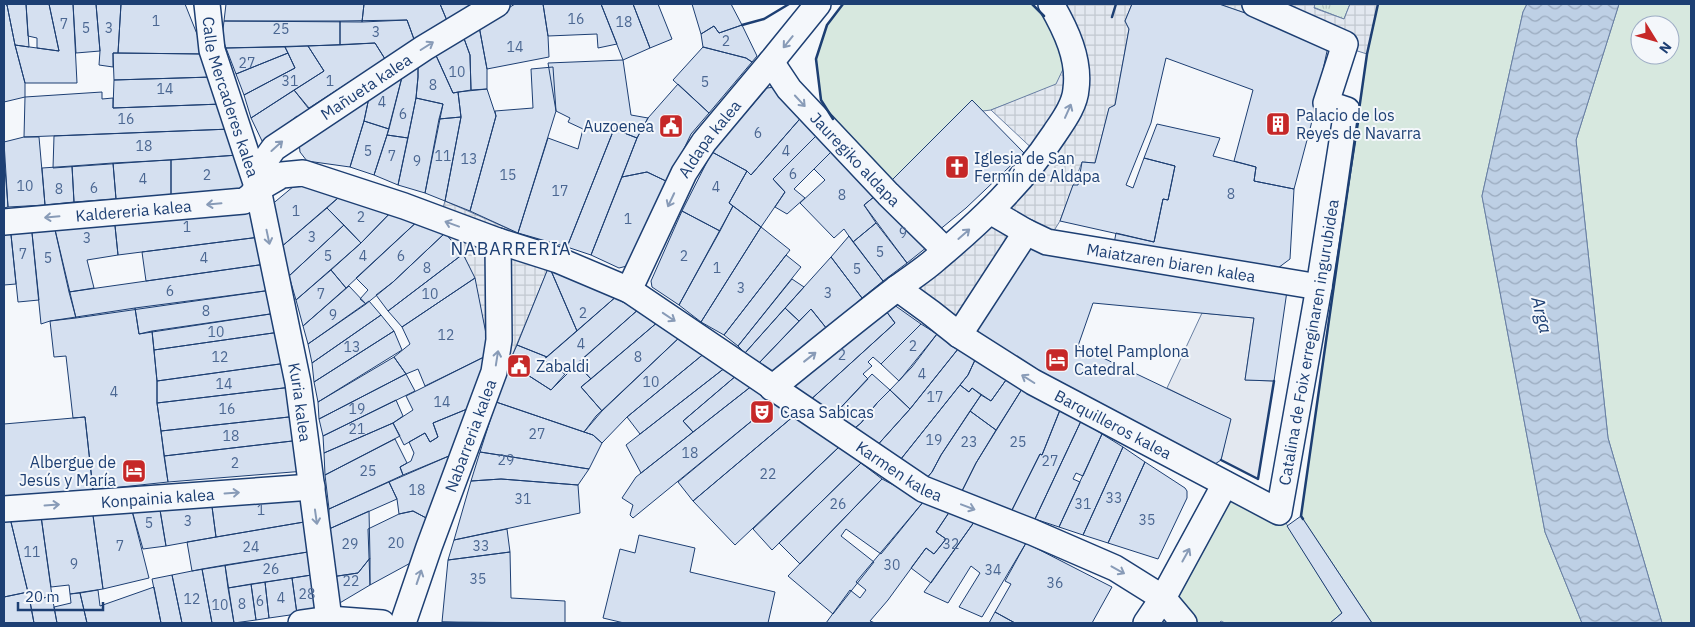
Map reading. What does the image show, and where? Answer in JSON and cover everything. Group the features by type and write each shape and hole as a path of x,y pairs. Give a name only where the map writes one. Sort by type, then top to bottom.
{"street":[{"name":"Calle Mercaderes kalea","path":"206,4 212,50 258,189"},
{"name":"Mañueta kalea","path":"258,189 266,160 274,148 424,48 498,4"},
{"name":"Aldapa kalea","path":"629,290 684,174 704,142 818,4"},
{"path":"772,388 897,288 936,260 990,211 1025,175 1052,139 1066,116 1076,91 1077,69 1062,24 1051,4"},
{"name":"Catalina de Foix erreginaren ingurubidea","path":"1225,484 1279,512 1319,287 1346,110 1326,103 1345,44 1256,4"},
{"name":"Jauregiko aldapa","path":"771,62 789,89 802,104 888,194 945,250"},
{"path":"258,189 282,175 303,172 404,206 498,241 558,260 629,290"},
{"name":"Kaldereria kalea","path":"4,222 244,201 258,189"},
{"name":"Kuria kalea","path":"258,189 298,383 329,619"},
{"name":"Maiatzaren biaren kalea","path":"990,211 1047,242 1319,287"},
{"path":"959,335 1026,232"},
{"name":"Nabarreria kalea","path":"403,623 494,372 500,340 498,241"},
{"name":"Barquilleros kalea","path":"897,288 959,335 1033,382 1225,484"},
{"name":"Karmen kalea","path":"629,290 923,489 1116,568 1163,598 1184,623"},
{"path":"1146,623 1163,598 1225,484"},
{"name":"Konpainia kalea","path":"4,509 312,487"},
{"path":"301,623 329,619 382,623"}],"green space":[{"path":"843,4 1032,4 1043,14 1063,49 1068,81 991,110 983,111 972,100 890,182 837,125 821,100 816,59 827,25"},
{"path":"1315,4 1350,4 1344,19 1313,7"},
{"path":"1378,4 1527,4 1523,12 1482,196 1545,532 1582,623 1372,623 1301,516 1367,54"},
{"path":"1619,4 1691,4 1691,623 1662,623 1608,438 1576,140"},
{"path":"1225,484 1279,512 1342,613 1330,623 1225,623 1221,621 1219,623 1184,623 1163,598"}],"shaded area":[{"path":"1051,4 1132,4 1125,21 1129,29 1115,105 1109,109 1095,163 1082,162 1060,221 1047,242 959,335 897,288 1039,155 991,110 1056,84 1072,50"},
{"path":"1219,4 1315,4 1314,8 1344,19 1350,4 1378,4 1367,54"},
{"name":"NABARRERIA","path":"445,201 518,233 558,245 509,363 490,354 474,278 463,254 445,233 437,228"},
{"path":"1202,313 1254,318 1245,380 1274,381 1258,479 1221,460 1230,419 1167,388"}],"water":[{"name":"Arga","path":"1527,4 1619,4 1576,140 1608,438 1662,623 1582,623 1545,532 1482,196 1523,12"}],"building":[{"path":"4,4 26,4 29,47 15,45 7,5"},
{"path":"4,4 7,5 25,83 25,97 4,102"},
{"path":"26,4 49,4 59,51 37,48 37,38 28,36"},
{"path":"49,4 73,4 77,83 25,83 15,45 59,51"},
{"path":"73,4 96,4 100,51 76,53"},
{"path":"96,4 121,4 118,53 113,53 113,67 99,65 100,51"},
{"path":"121,4 185,4 205,54 118,53"},
{"path":"226,4 364,4 362,22 224,21"},
{"path":"364,4 440,4 448,23 415,42 407,20 362,22"},
{"path":"440,4 480,4 448,23"},
{"path":"515,4 543,4 549,57 487,69 479,26"},
{"path":"543,4 601,4 617,44 598,48 597,34 548,36"},
{"path":"601,4 633,4 650,48 623,60"},
{"path":"633,4 658,4 672,39 650,48"},
{"path":"692,4 731,4 742,25 719,33 714,26 701,34"},
{"name":"Palacio de los Reyes de Navarra","path":"1132,4 1219,4 1329,42 1311,125 1294,189 1254,181 1256,167 1234,161 1253,90 1166,58 1151,123 1126,185 1133,188 1144,158 1175,166 1168,200 1163,199 1154,242 1060,221 1073,185 1078,185 1082,162 1095,163 1109,108 1115,105 1129,29 1125,21"},
{"path":"407,20 415,42 385,59 375,43 340,45 340,21"},
{"path":"224,21 340,21 340,45 226,48 222,37"},
{"path":"742,25 757,56 752,62 746,58 703,47 701,34 714,26 719,33"},
{"path":"479,26 487,69 487,89 471,90 470,55 462,33"},
{"path":"462,33 470,55 471,90 453,93 434,51"},
{"path":"375,43 385,59 309,108 294,90 324,71 308,46"},
{"path":"308,46 324,71 251,118 244,95 295,68 285,47"},
{"path":"285,47 288,53 236,74 226,48"},
{"path":"703,47 746,58 752,62 709,113 673,80"},
{"path":"434,51 453,93 458,92 461,117 439,119 443,104 416,98 418,61"},
{"path":"113,53 205,54 212,77 114,80"},
{"path":"288,53 295,68 244,95 236,74"},
{"path":"623,60 631,115 648,118 637,138 614,129 567,247 518,233 548,138 578,149 583,129 568,122 570,118 556,111 548,63"},
{"path":"418,61 416,98 408,138 387,135 402,77"},
{"path":"553,67 556,111 518,233 470,211 496,116 495,111 533,108 531,69"},
{"path":"212,77 222,104 113,108 114,80"},
{"path":"402,77 389,129 364,121 371,88"},
{"path":"678,84 709,113 691,134 668,182 647,172 622,177 637,138 648,118"},
{"path":"775,87 805,113 751,175 712,152 767,88"},
{"path":"371,88 364,121 350,167 307,161 300,152 299,142"},
{"path":"487,89 496,116 470,211 445,201 461,117 458,92"},
{"path":"294,90 312,113 300,122 297,116 263,143 251,118"},
{"path":"102,92 102,99 113,98 113,108 222,104 231,129 24,137 25,97"},
{"path":"416,98 443,104 425,193 398,185"},
{"name":"Iglesia de San Fermín de Aldapa","path":"972,100 1024,153 966,208 938,231 889,183"},
{"path":"805,113 821,131 773,179 785,192 761,227 729,203 747,171 751,175"},
{"path":"461,117 445,201 425,193 439,119"},
{"path":"364,121 389,129 374,175 350,167"},
{"path":"1157,124 1220,138 1213,156 1256,167 1254,181 1294,189 1290,259 1274,271 1113,249 1116,233 1154,242 1163,199 1168,200 1175,166 1144,158"},
{"path":"231,129 238,155 53,168 54,136"},
{"path":"614,129 637,138 591,255 567,247"},
{"path":"821,131 836,147 794,189 805,198 787,214 775,207 785,192 773,179"},
{"path":"387,135 408,138 398,185 374,175"},
{"path":"24,137 39,137 45,205 8,207 4,142"},
{"path":"836,147 880,192 864,205 876,223 853,242 844,229 834,238 800,203 825,180 814,169"},
{"path":"712,152 747,171 729,203 733,206 720,231 682,211"},
{"path":"238,155 246,190 171,195 171,160"},
{"path":"4,156 8,207 4,208"},
{"path":"171,160 171,195 116,199 113,163"},
{"path":"113,163 116,199 74,202 72,166"},
{"path":"72,166 74,202 45,205 42,168"},
{"path":"647,172 668,182 627,266 619,268 591,255 622,177"},
{"path":"306,176 347,190 280,248 270,206"},
{"path":"347,190 396,207 361,243 327,208"},
{"path":"880,192 932,243 907,263 864,205"},
{"path":"253,205 260,237 118,255 114,216"},
{"path":"733,206 761,227 701,322 679,305"},
{"path":"396,207 421,218 346,288 331,270"},
{"path":"327,208 344,225 289,276 280,248"},
{"path":"682,211 720,231 679,305 652,287 651,281"},
{"path":"114,216 118,255 87,260 94,288 69,292 53,221"},
{"path":"421,218 445,233 393,282 366,304 360,299 368,290 356,278"},
{"path":"53,221 76,318 41,324 31,223"},
{"path":"31,223 39,300 18,302 10,225"},
{"path":"876,223 907,263 883,281 853,242"},
{"path":"4,225 10,225 16,284 4,285"},
{"path":"344,225 361,243 296,300 289,276"},
{"path":"761,227 790,250 724,335 701,322"},
{"path":"445,233 463,254 388,311 376,295 393,282"},
{"path":"849,236 883,281 862,298 831,257"},
{"path":"260,237 266,264 146,281 142,252"},
{"name":"Hotel Pamplona Catedral","path":"1030,241 1287,291 1274,381 1245,380 1254,318 1093,303 1078,346 1231,419 1221,460 1212,466 966,337"},
{"path":"463,254 475,278 402,327 388,311"},
{"path":"786,255 801,267 738,346 724,335"},
{"path":"831,257 862,298 827,329 811,309 799,321 785,308"},
{"path":"266,264 272,290 76,318 69,292"},
{"path":"549,266 618,295 577,331"},
{"path":"549,266 577,331 547,357 517,345"},
{"path":"331,270 346,288 303,326 296,300"},
{"path":"475,278 490,354 425,386 418,369 406,374 394,357 410,344 402,327"},
{"path":"792,279 804,287 745,353 738,346"},
{"path":"349,286 366,304 308,344 303,326"},
{"path":"272,290 277,313 139,334 135,308"},
{"path":"618,295 640,308 565,374 543,360"},
{"path":"369,301 381,315 312,363 308,344"},
{"path":"890,302 921,324 881,364 873,357 868,362 872,366 863,374 868,379 830,419 807,403 895,323 883,307"},
{"path":"883,307 895,323 807,403 786,387"},
{"path":"135,308 139,334 152,331 157,381 157,403 168,482 93,490 85,417 73,418 66,356 54,357 50,321"},
{"path":"640,308 659,321 591,379 577,364"},
{"path":"785,308 799,321 759,363 745,353"},
{"path":"811,309 827,329 774,373 759,363"},
{"path":"277,313 280,332 154,350 152,331"},
{"path":"381,315 394,331 314,382 312,363"},
{"path":"659,321 682,335 602,411 581,387"},
{"path":"921,324 937,334 899,381 881,364"},
{"path":"394,331 402,350 318,402 314,382"},
{"path":"280,332 287,363 157,381 154,350"},
{"path":"937,334 958,349 910,409 890,390 912,367"},
{"path":"682,335 706,352 627,417 602,443 593,435 584,432 596,416"},
{"path":"517,345 547,357 543,360 565,374 551,390 509,363"},
{"path":"958,349 975,360 968,375 897,464 874,449 910,409"},
{"path":"706,352 726,367 640,434 627,417"},
{"path":"490,354 472,407 433,423 438,437 430,442 425,433 404,445 393,423 413,410 406,396"},
{"path":"394,357 406,374 319,419 318,402"},
{"path":"975,360 1006,380 991,401 972,388 969,392 960,385 968,375"},
{"path":"287,363 292,387 157,403 157,381"},
{"path":"509,363 551,390 577,364 591,379 581,387 602,411 584,432 496,402"},
{"path":"726,367 737,375 683,421 693,432 641,473 626,445"},
{"path":"406,374 415,391 323,436 319,419"},
{"path":"872,374 890,390 861,423 850,432 830,419"},
{"path":"737,375 753,385 693,432 683,421"},
{"path":"1006,380 1022,389 996,430 970,411 981,395 991,401"},
{"path":"753,385 776,401 633,518 630,515 633,505 622,498 636,477"},
{"path":"960,385 969,392 972,388 981,395 941,455 932,472 924,481 897,464"},
{"path":"292,387 298,416 161,431 157,403"},
{"path":"1022,389 1060,410 1042,455 1040,454 1011,512 960,495 976,463"},
{"path":"890,390 910,409 874,449 850,432 861,423"},
{"path":"396,400 403,416 393,423 324,453 323,436"},
{"path":"776,401 795,415 693,501 678,482"},
{"path":"496,402 593,435 602,443 589,469 480,452"},
{"path":"472,407 456,453 403,475 400,467 411,461 414,453 409,442 425,433 430,442 438,437 433,423"},
{"path":"1060,410 1081,421 1035,519 1011,512 1040,454 1042,455"},
{"path":"970,411 996,430 976,463 960,495 924,481 932,472"},
{"path":"795,415 839,447 735,545 693,501"},
{"path":"298,416 301,440 164,456 161,431"},
{"path":"85,417 93,490 4,496 4,424"},
{"path":"1081,421 1102,434 1083,476 1076,473 1073,479 1080,482 1059,527 1035,519"},
{"path":"393,423 400,436 325,475 324,453"},
{"path":"1102,434 1123,447 1083,535 1059,527"},
{"path":"395,439 407,463 400,467 403,475 329,509 325,475"},
{"path":"301,440 305,471 168,482 164,456"},
{"path":"839,447 861,463 772,550 753,529"},
{"path":"1123,447 1145,462 1108,543 1083,535"},
{"path":"480,452 589,469 578,485 501,479 471,481"},
{"path":"456,453 430,520 413,511 399,514 397,499 389,482"},
{"path":"1145,462 1187,491 1187,498 1158,559 1108,543"},
{"path":"861,463 882,479 800,564 779,543"},
{"path":"501,479 578,485 580,513 454,540 471,481"},
{"path":"882,479 924,501 881,554 846,529 841,536 874,562 833,614 788,576"},
{"path":"389,482 397,499 329,529 329,509"},
{"path":"308,496 310,521 216,537 211,499"},
{"path":"211,499 216,537 166,546 159,504"},
{"path":"924,501 952,508 936,532 946,539 934,554 926,548 870,621 875,623 826,623 850,590 860,598 866,590 856,582"},
{"path":"159,504 166,546 143,549 131,507"},
{"path":"131,507 149,578 103,589 92,508"},
{"path":"92,508 103,589 70,594 69,585 51,587 41,516"},
{"path":"952,508 977,518 931,583 911,568 926,548 934,554 946,539 936,532"},
{"path":"369,511 370,558 358,573 331,577 329,529"},
{"path":"413,511 430,520 416,560 370,585 368,529 399,514"},
{"path":"41,516 52,596 30,601 10,518"},
{"path":"1301,516 1372,623 1330,623 1342,613 1287,526"},
{"path":"4,518 10,518 28,592 4,597"},
{"path":"977,518 1026,543 982,617 959,607 980,573 971,566 948,603 924,592"},
{"path":"310,521 314,551 192,571 187,542"},
{"path":"507,529 510,552 448,560 454,540"},
{"path":"639,535 695,548 690,572 775,592 768,623 624,623 603,618 620,549 635,553"},
{"path":"1026,543 1112,587 1092,623 1015,623 995,612 1011,584 1005,581"},
{"path":"314,551 318,574 228,588 225,565"},
{"path":"510,552 511,598 565,601 565,623 442,622 448,560"},
{"path":"370,558 370,585 338,604 331,577 358,573"},
{"path":"225,565 234,623 212,623 202,569"},
{"path":"202,569 212,623 182,623 172,575"},
{"path":"318,574 323,610 297,614 292,578"},
{"path":"172,575 182,623 161,623 152,579"},
{"path":"292,578 297,614 269,618 265,582"},
{"path":"265,582 269,618 256,620 251,584"},
{"path":"251,584 256,620 234,623 228,588"},
{"path":"154,587 161,623 87,623 80,593 98,590 100,606"},
{"path":"28,592 34,623 4,623 4,597"},
{"path":"80,593 87,623 57,623 54,607 71,603 70,594"},
{"path":"52,596 57,623 34,623 30,601"},
{"path":"995,612 1015,623 989,623"},
{"path":"442,622 475,623 441,623"}],"wall":[{"path":"742,25 764,19 789,4"},
{"path":"833,119 821,100 816,59 827,25 843,4"},
{"path":"1032,4 1044,16"},
{"path":"1112,17 1116,4"},
{"path":"1303,519 1301,516 1367,54 1378,4"},
{"path":"1221,460 1258,479 1274,381"}],"place":[{"name":"Palacio de los Reyes de Navarra","path":"1278,124"},
{"name":"Auzoenea","path":"671,126"},
{"name":"Iglesia de San Fermín de Aldapa","path":"957,167"},
{"name":"Hotel Pamplona Catedral","path":"1057,360"},
{"name":"Zabaldi","path":"519,366"},
{"name":"Casa Sabicas","path":"762,412"},
{"name":"Albergue de Jesús y María","path":"134,471"}],"district":[{"name":"NABARRERIA","path":"511,248"}]}
